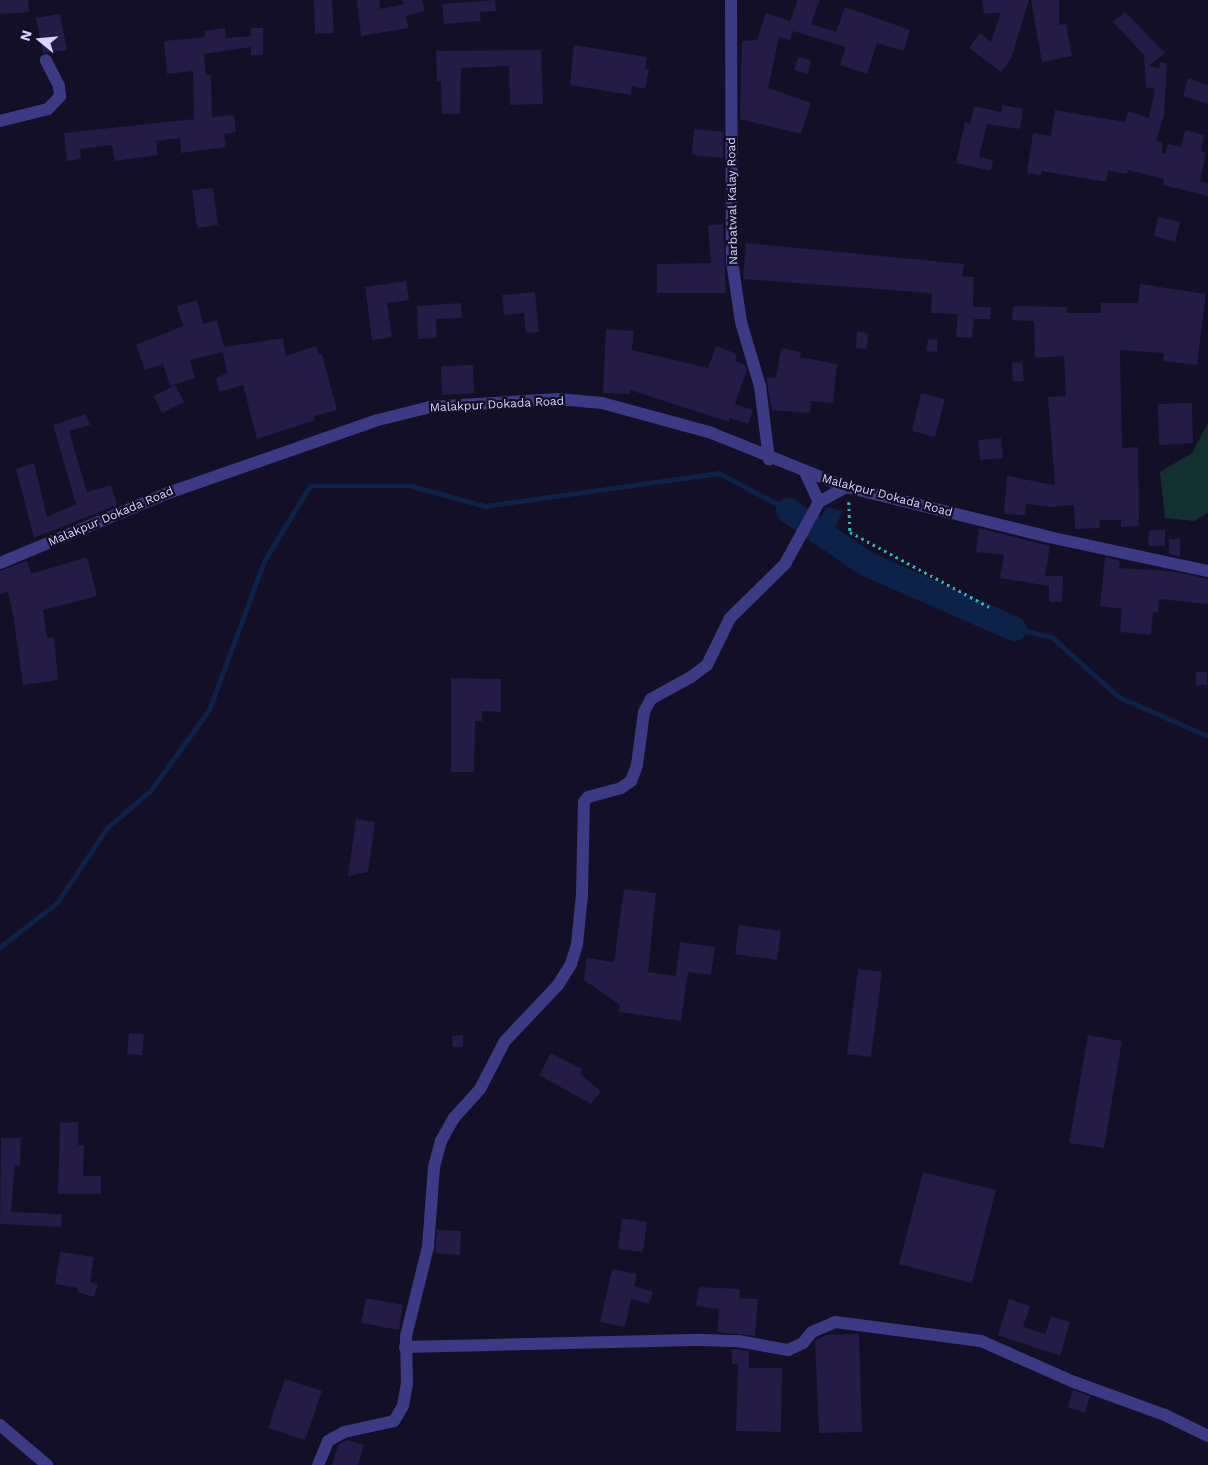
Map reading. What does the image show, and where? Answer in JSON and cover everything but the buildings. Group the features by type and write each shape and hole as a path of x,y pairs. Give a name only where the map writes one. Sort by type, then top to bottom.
{"street":[{"name":"Narbatwal Kalay Road","path":"731,0 732,261 741,322 760,386 769,459"},
{"path":"0,121 48,109 60,96 59,86 46,60"},
{"name":"Malakpur Dokada Road","path":"0,563 168,493 258,464 333,435 430,407 558,399 602,403 709,432 769,459 848,487 1049,537 1208,570"},
{"path":"805,472 819,502"},
{"path":"318,1465 328,1441 344,1432 394,1421 399,1416 407,1384 405,1347 428,1247 434,1167 444,1134 454,1118 480,1089 505,1041 558,985 571,964 577,944 582,894 584,802 588,797 621,788 631,781 637,765 644,712 651,699 658,693 692,678 706,665 730,618 785,564 801,539 819,502 848,487"},
{"path":"405,1347 720,1340 788,1350 803,1343 812,1332 835,1322 981,1341 1074,1382 1165,1415 1208,1436"},
{"path":"0,1425 48,1465"}],"path":[{"path":"848,487 850,532 988,608"}],"green space":[{"path":"1208,423 1208,513 1194,521 1165,518 1160,472 1192,453"}],"water":[{"path":"826,507 843,511 825,548 810,542"}],"waterway":[{"path":"0,947 57,903 107,828 151,790 209,710 264,561 310,486 412,486 485,506 719,473 821,527"},
{"path":"788,510 865,563 1013,628"},
{"path":"828,531 1013,628 1052,637 1119,697 1208,736"}]}
